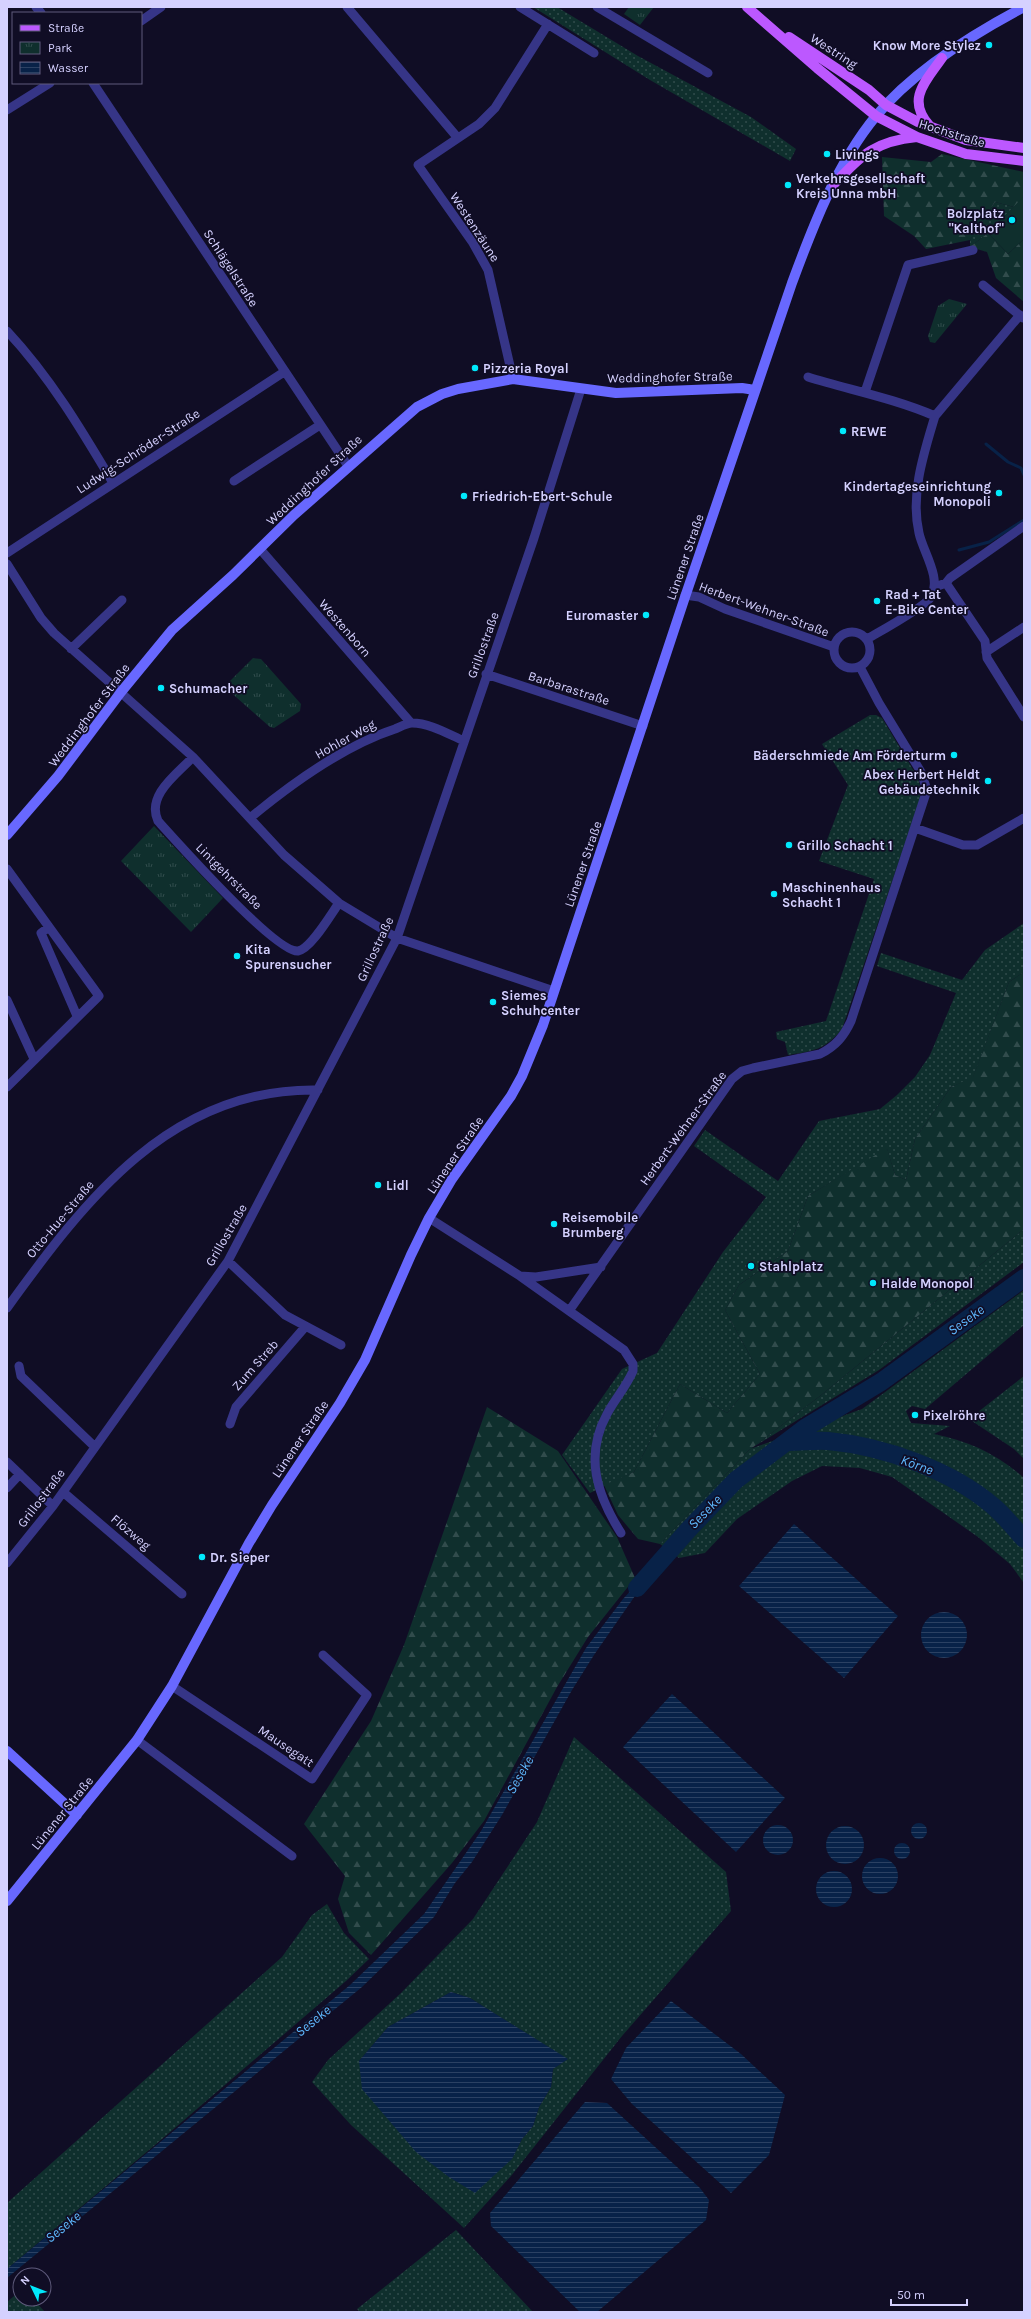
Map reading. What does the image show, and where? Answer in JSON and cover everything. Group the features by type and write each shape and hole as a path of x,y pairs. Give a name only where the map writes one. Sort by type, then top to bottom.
{"main road":[{"name":"Westring","path":"747,7 817,68 876,116"},
{"name":"Lünener Straße","path":"7,1901 137,1740 172,1686 249,1543 299,1463 340,1404 365,1360 411,1255 429,1218 452,1179 511,1096 532,1052 554,991 643,726 685,595 809,236 834,184 876,116 886,105 942,58 1001,20 1024,8"},
{"name":"Westring","path":"765,22 841,70 886,105"},
{"path":"930,126 922,117 918,97 924,83 942,58"},
{"name":"Hochstraße","path":"886,105 930,126 966,140 1024,148"},
{"name":"Hochstraße","path":"876,116 917,137 966,154 1024,161"},
{"path":"834,184 868,151 880,144 895,139 917,137"},
{"name":"Weddinghofer Straße","path":"7,835 58,776 121,692 172,630 260,549 294,515 417,407 442,394 458,389 512,379 581,390 616,393 742,388 755,390"},
{"path":"7,1751 77,1815"}],"street":[{"path":"142,20 161,7"},
{"path":"347,7 457,137"},
{"path":"520,7 594,52"},
{"path":"597,7 708,73"},
{"name":"Westenzäune","path":"512,379 488,270 473,243 418,165 457,137 479,124 495,108 548,24"},
{"path":"7,110 48,84"},
{"name":"Schlägelstraße","path":"94,84 348,466"},
{"path":"865,392 908,265 972,250"},
{"path":"860,666 868,659 871,650 867,639 930,598 935,587 919,532 915,500 924,452 935,416 1022,317 982,285"},
{"path":"7,331 30,355 64,401 113,483"},
{"name":"Ludwig-Schröder-Straße","path":"7,553 284,372"},
{"path":"808,377 851,391 865,392 903,403 935,416"},
{"name":"Grillostraße","path":"7,1563 53,1506 228,1261 397,938 486,674 534,538 581,390"},
{"path":"234,481 320,425"},
{"path":"935,587 946,583 950,578 1024,526"},
{"name":"Westenborn","path":"260,549 411,723"},
{"path":"7,564 41,618 71,649 193,757 284,855 339,903 397,938 554,991"},
{"path":"946,583 985,641 987,658 1024,716"},
{"name":"Herbert-Wehner-Straße","path":"685,595 699,597 724,609 834,647"},
{"path":"71,649 122,600"},
{"path":"986,652 1024,627"},
{"name":"Herbert-Wehner-Straße","path":"569,1311 732,1079 742,1071 752,1068 820,1054 837,1044 844,1035 851,1021 926,797 927,784 860,666 849,668 843,666 834,654 834,647 840,637 851,631 863,635 867,639"},
{"name":"Barbarastraße","path":"486,674 643,726"},
{"path":"411,723 428,726 464,741"},
{"name":"Hohler Weg","path":"250,818 275,797 348,751 380,734 411,723"},
{"name":"Lintgehrstraße","path":"193,757 160,793 154,809 158,822 219,888 276,940 292,951 299,951 308,946 339,903"},
{"path":"915,828 963,845 977,845 1024,818"},
{"path":"7,868 99,996 77,1016 7,1087"},
{"path":"49,927 41,933 77,1016"},
{"path":"7,1000 34,1059"},
{"name":"Otto-Hue-Straße","path":"7,1308 74,1219 103,1187 137,1156 174,1130 218,1107 261,1095 288,1090 318,1090"},
{"path":"429,1218 520,1276 624,1350 633,1364 633,1371 629,1380 607,1414 600,1431 596,1451 595,1471 598,1486 608,1513 621,1533"},
{"path":"228,1261 285,1315 341,1345"},
{"path":"520,1276 536,1278 601,1267"},
{"name":"Zum Streb","path":"230,1424 236,1407 305,1327"},
{"path":"19,1366 21,1376 95,1447"},
{"path":"7,1462 53,1506"},
{"path":"7,1488 20,1474"},
{"name":"Flözweg","path":"63,1492 182,1594"},
{"name":"Mausegatt","path":"172,1686 312,1779 367,1695 323,1655"},
{"path":"137,1740 244,1822 292,1856"}],"green space":[{"path":"533,7 557,7 638,56 751,117 796,149 790,161 650,80"},
{"path":"629,7 654,7 640,25 624,14"},
{"path":"942,154 1024,172 1024,198 1014,207 995,202 970,240 926,249 914,236 884,216 882,157 931,162"},
{"name":"Bolzplatz \"Kalthof\"","path":"1023,197 1024,239 1008,254 988,233"},
{"path":"995,202 1014,207 988,233 970,247 970,240"},
{"path":"988,233 1008,254 1024,239 1024,302 996,278 987,252 970,247"},
{"path":"949,299 967,304 935,343 930,342 928,336 938,306"},
{"path":"253,658 261,659 301,704 300,711 274,728 270,727 228,690 228,683"},
{"path":"870,715 876,715 882,718 918,778 920,786 920,799 842,1029 830,1041 812,1051 788,1055 785,1042 777,1039 776,1032 826,1021 874,879 819,861 848,785 822,744"},
{"path":"154,826 223,898 191,932 121,861"},
{"path":"1024,923 1024,972 1009,982 973,1078 951,1087 915,1139 906,1180 895,1175 887,1149 808,1196 788,1251 739,1285 725,1310 760,1374 727,1413 680,1384 634,1472 590,1493 562,1455 622,1369 657,1353 723,1252 766,1197 694,1146 705,1130 778,1181 819,1121 880,1109 915,1077 930,1055 956,993 877,966 881,953 962,980 985,950"},
{"path":"1024,972 1024,1229 820,1396 748,1451 660,1544 638,1539 618,1515 604,1485 634,1472 680,1384 727,1413 760,1374 725,1310 739,1285 788,1251 808,1196 887,1148 895,1175 906,1180 915,1139 951,1087 973,1077 1009,982"},
{"path":"1024,1229 1024,1262 879,1370 753,1447 820,1396"},
{"path":"1024,1290 1024,1325 925,1409 912,1406 906,1411 911,1423 950,1426 934,1434 959,1440 993,1455 1024,1478 1024,1583 1010,1564 978,1537 892,1477 860,1468 822,1466 792,1481 737,1519 705,1553 679,1558 660,1544 751,1449 862,1409"},
{"path":"1024,1376 1024,1459 1014,1449 969,1419"},
{"path":"487,1407 558,1451 617,1537 635,1578 588,1637 557,1687 484,1821 452,1863 371,1955 349,1933 338,1899 345,1876 304,1824 371,1721 404,1645"},
{"path":"574,1737 726,1872 731,1911 622,2036 511,2176 464,2228 351,2125 312,2082 328,2060 401,1993 473,1919 537,1822","holes":["451,1992 470,1998 567,2059 553,2069 551,2087 539,2107 533,2126 522,2139 512,2158 359,2061 388,2027"]},
{"path":"327,1904 344,1933 369,1959 346,1981 155,2145 7,2269 7,2203 282,1957 312,1915"},
{"path":"456,2230 533,2312 360,2312 357,2309"},
{"path":"12,2298 12,2307 40,2307 45,2312 7,2312 7,2302"}],"water":[{"path":"794,1524 898,1616 844,1678 739,1586"},
{"path":"651,1569 658,1574 637,1593 594,1655 572,1690 502,1815 472,1862 455,1883 434,1917 362,1987 20,2267 12,2267 12,2274 7,2278 7,2269 350,1985 424,1914 481,1831 586,1648 623,1599"},
{"path":"940,1612 948,1612 957,1616 963,1622 967,1635 963,1648 957,1654 948,1658 940,1658 931,1654 925,1648 921,1639 921,1631 925,1622 931,1616"},
{"path":"672,1694 785,1798 736,1852 623,1747"},
{"path":"916,1823 922,1823 927,1828 925,1837 922,1839 916,1839 911,1834 911,1828"},
{"path":"778,1825 784,1826 792,1834 792,1846 784,1854 778,1855 772,1854 764,1846 763,1840 764,1834 772,1826"},
{"path":"845,1826 858,1832 864,1845 858,1858 845,1864 832,1858 826,1845 832,1832"},
{"path":"899,1843 905,1843 910,1848 908,1857 905,1859 899,1859 894,1854 894,1848"},
{"path":"884,1858 893,1863 897,1869 897,1883 893,1889 884,1894 876,1894 867,1889 863,1883 862,1872 867,1863 873,1859"},
{"path":"838,1871 847,1876 851,1882 851,1896 847,1902 838,1907 830,1907 821,1902 817,1896 816,1885 821,1876 827,1872"},
{"path":"451,1992 470,1998 568,2059 553,2069 551,2087 539,2107 533,2126 522,2139 512,2159 475,2193 449,2177 416,2152 362,2089 359,2061 388,2027"},
{"path":"671,2001 741,2054 785,2095 769,2155 731,2193 632,2104 611,2079 626,2048"},
{"path":"585,2102 607,2103 700,2188 709,2200 706,2220 597,2312 579,2311 491,2226 490,2213"}],"waterway":[{"path":"986,444 1008,462 1021,468 1024,475"},
{"path":"959,550 989,542 1024,520"},
{"name":"Seseke","path":"637,1588 689,1529 736,1480 805,1428 881,1382 1024,1278"},
{"name":"Körne","path":"789,1442 823,1441 871,1448 893,1454 937,1471 976,1493 1005,1517 1024,1539"}],"place":[{"name":"Know More Stylez","path":"989,45"},
{"name":"Livings","path":"827,154"},
{"name":"Verkehrsgesellschaft Kreis Unna mbH","path":"788,185"},
{"name":"Bolzplatz \"Kalthof\"","path":"1012,220"},
{"name":"Pizzeria Royal","path":"475,368"},
{"name":"REWE","path":"843,431"},
{"name":"Kindertageseinrichtung Monopoli","path":"999,493"},
{"name":"Friedrich-Ebert-Schule","path":"464,496"},
{"name":"Rad + Tat E-Bike Center","path":"877,601"},
{"name":"Euromaster","path":"646,615"},
{"name":"Schumacher","path":"161,688"},
{"name":"Bäderschmiede Am Förderturm","path":"954,755"},
{"name":"Abex Herbert Heldt Gebäudetechnik","path":"988,781"},
{"name":"Grillo Schacht 1","path":"789,845"},
{"name":"Maschinenhaus Schacht 1","path":"774,894"},
{"name":"Kita Spurensucher","path":"237,956"},
{"name":"Siemes Schuhcenter","path":"493,1002"},
{"name":"Lidl","path":"378,1185"},
{"name":"Reisemobile Brumberg","path":"554,1224"},
{"name":"Stahlplatz","path":"751,1266"},
{"name":"Halde Monopol","path":"873,1283"},
{"name":"Pixelröhre","path":"915,1415"},
{"name":"Dr. Sieper","path":"202,1557"}]}
